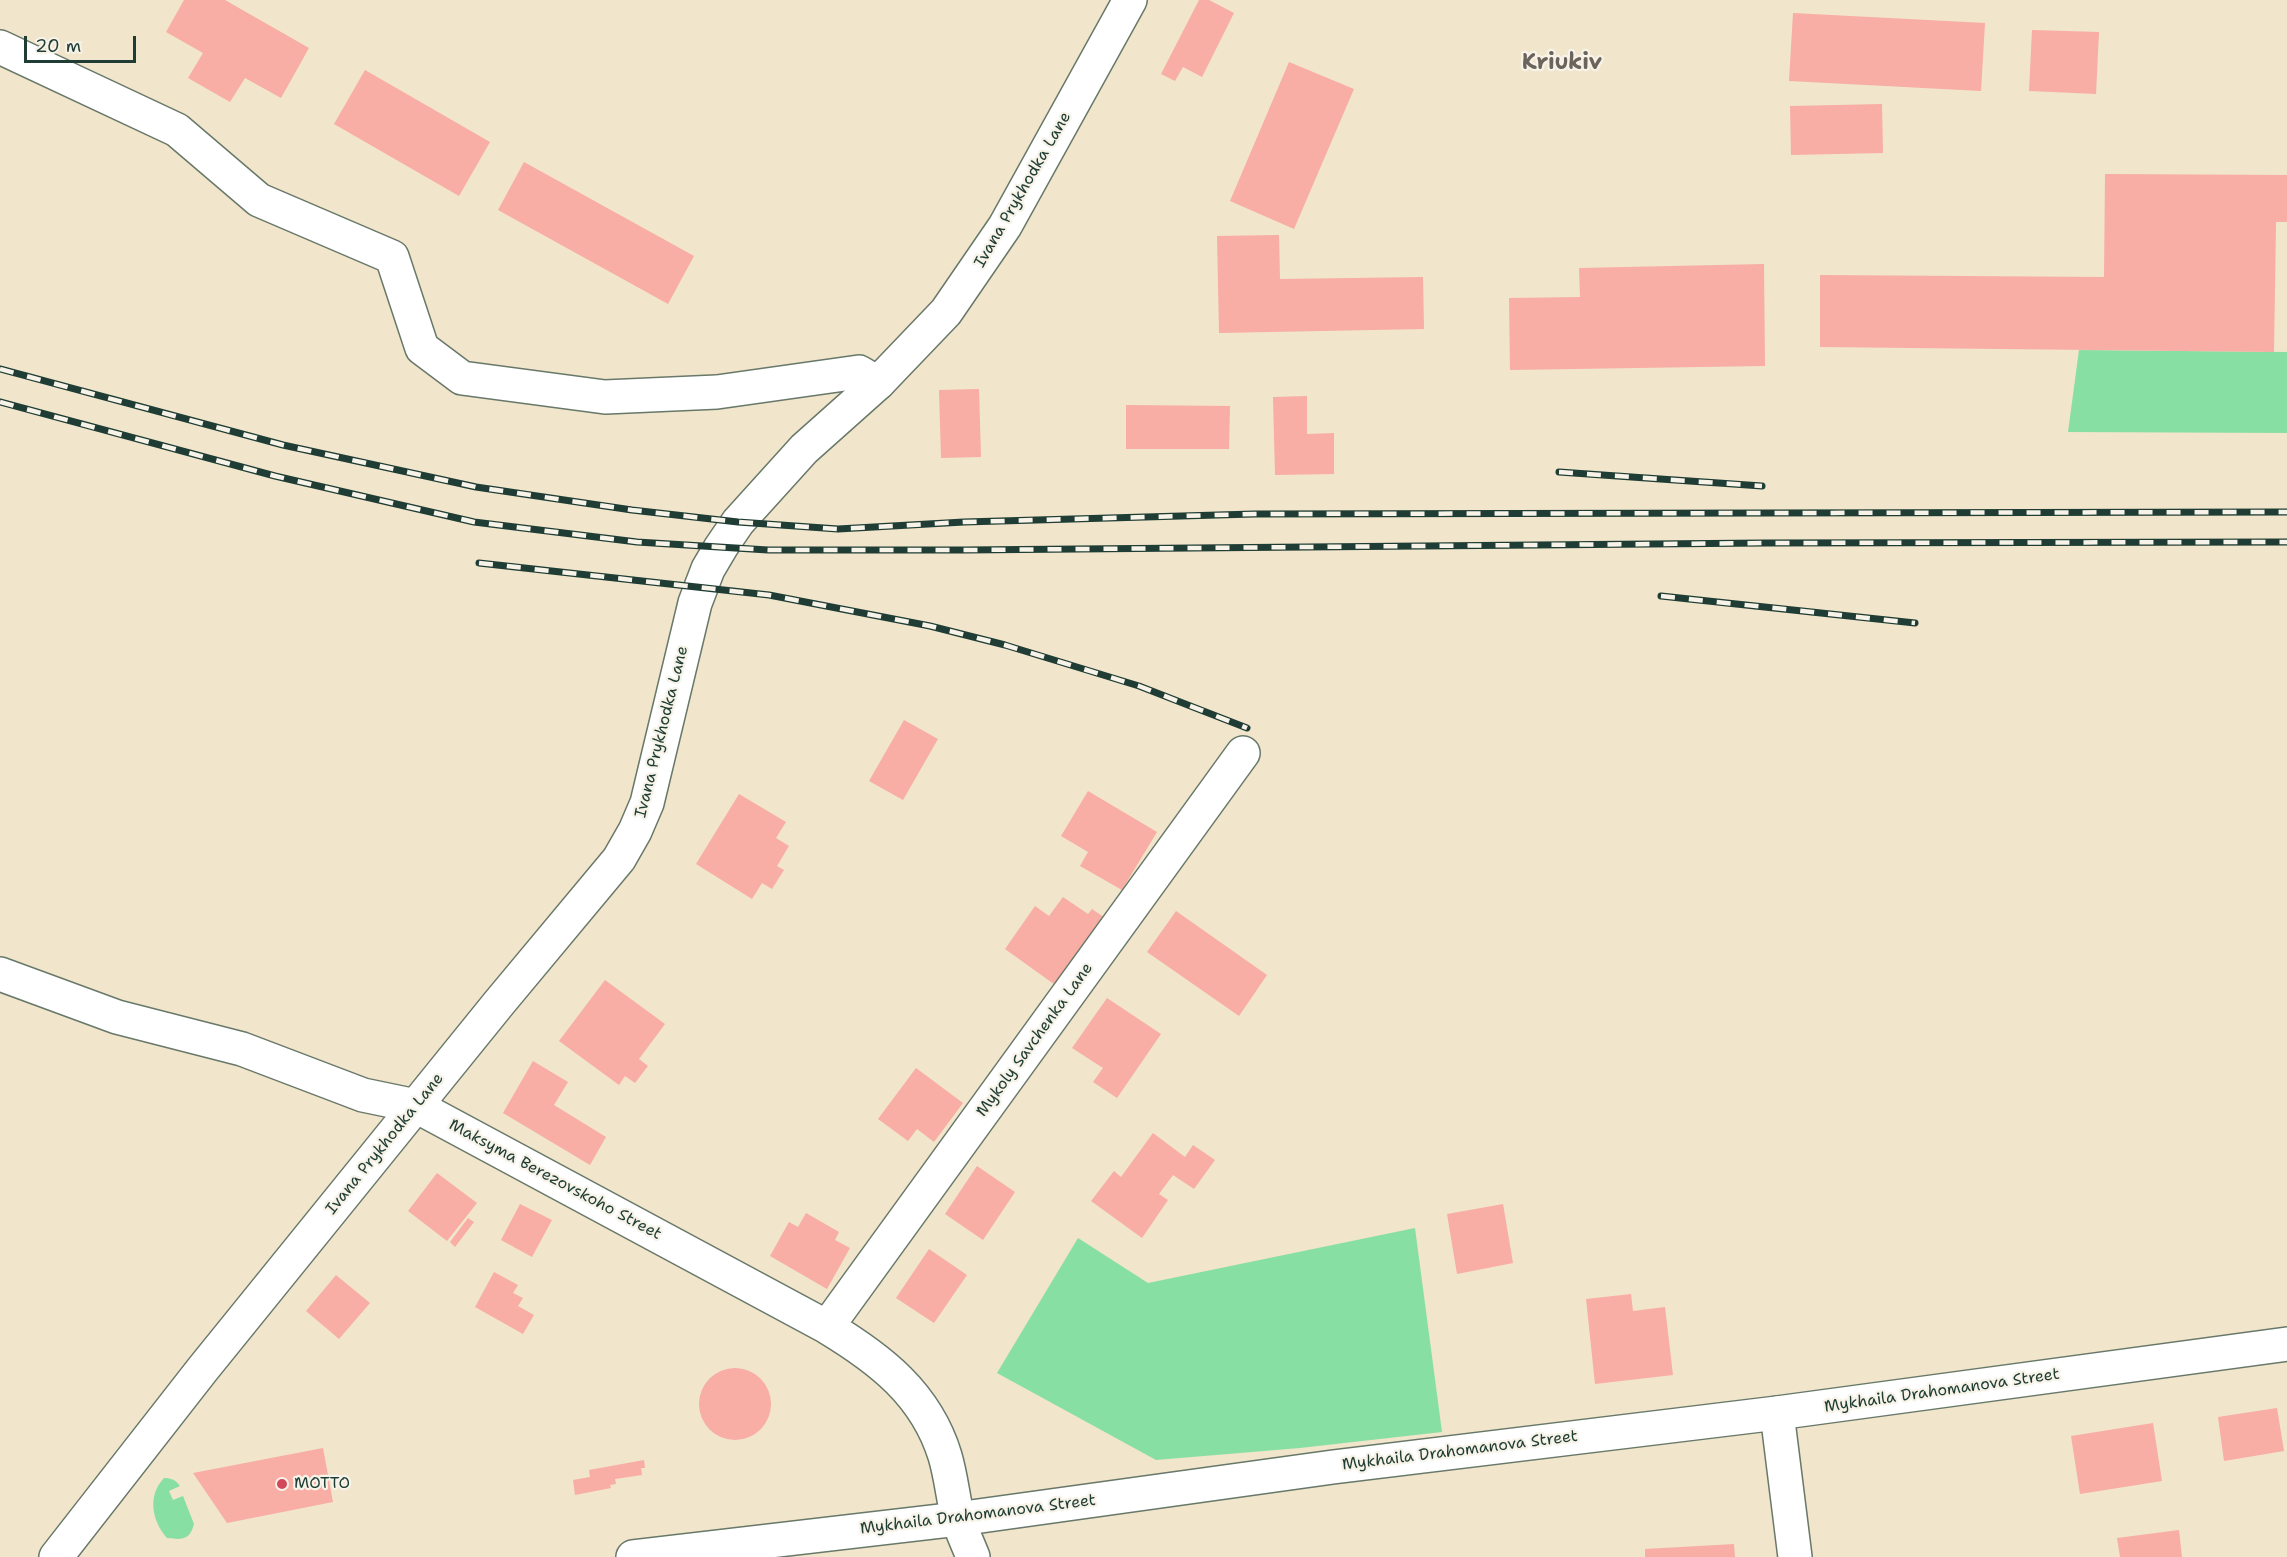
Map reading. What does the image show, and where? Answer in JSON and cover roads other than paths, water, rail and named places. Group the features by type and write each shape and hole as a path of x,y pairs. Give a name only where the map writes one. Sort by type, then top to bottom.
{"street":[{"name":"Ivana Prykhodka Lane","path":"59,1556 170,1412 416,1106 619,859 647,803 694,603 708,569 721,547 738,522 788,466 878,383 946,312 1005,226 1130,0"},
{"path":"0,46 177,130 259,200 392,257 422,348 462,378 605,397 717,392 859,372 878,383"},
{"name":"Mykoly Savchenka Lane","path":"827,1327 1243,753"},
{"name":"Maksyma Berezovskoho Street","path":"0,974 117,1017 242,1049 363,1095 416,1106 827,1327 869,1353 919,1401 934,1428 944,1454 958,1519 974,1557"},
{"name":"Mykhaila Drahomanova Street","path":"633,1557 958,1519 1334,1467 1777,1413 2287,1344"},
{"path":"1777,1413 1795,1557"}],"railway":[{"path":"0,369 283,445 476,487 632,510 738,522 838,529 964,522 1254,514 2287,512"},
{"path":"0,402 275,476 474,522 637,542 768,550 2287,542"},
{"path":"1559,472 1762,486"},
{"path":"479,563 769,595 930,626 1005,645 1139,686 1247,728"},
{"path":"1661,596 1915,623"}],"place":[{"name":"MOTTO","path":"282,1484"}],"district":[{"name":"Kriukiv","path":"1562,63"}]}
